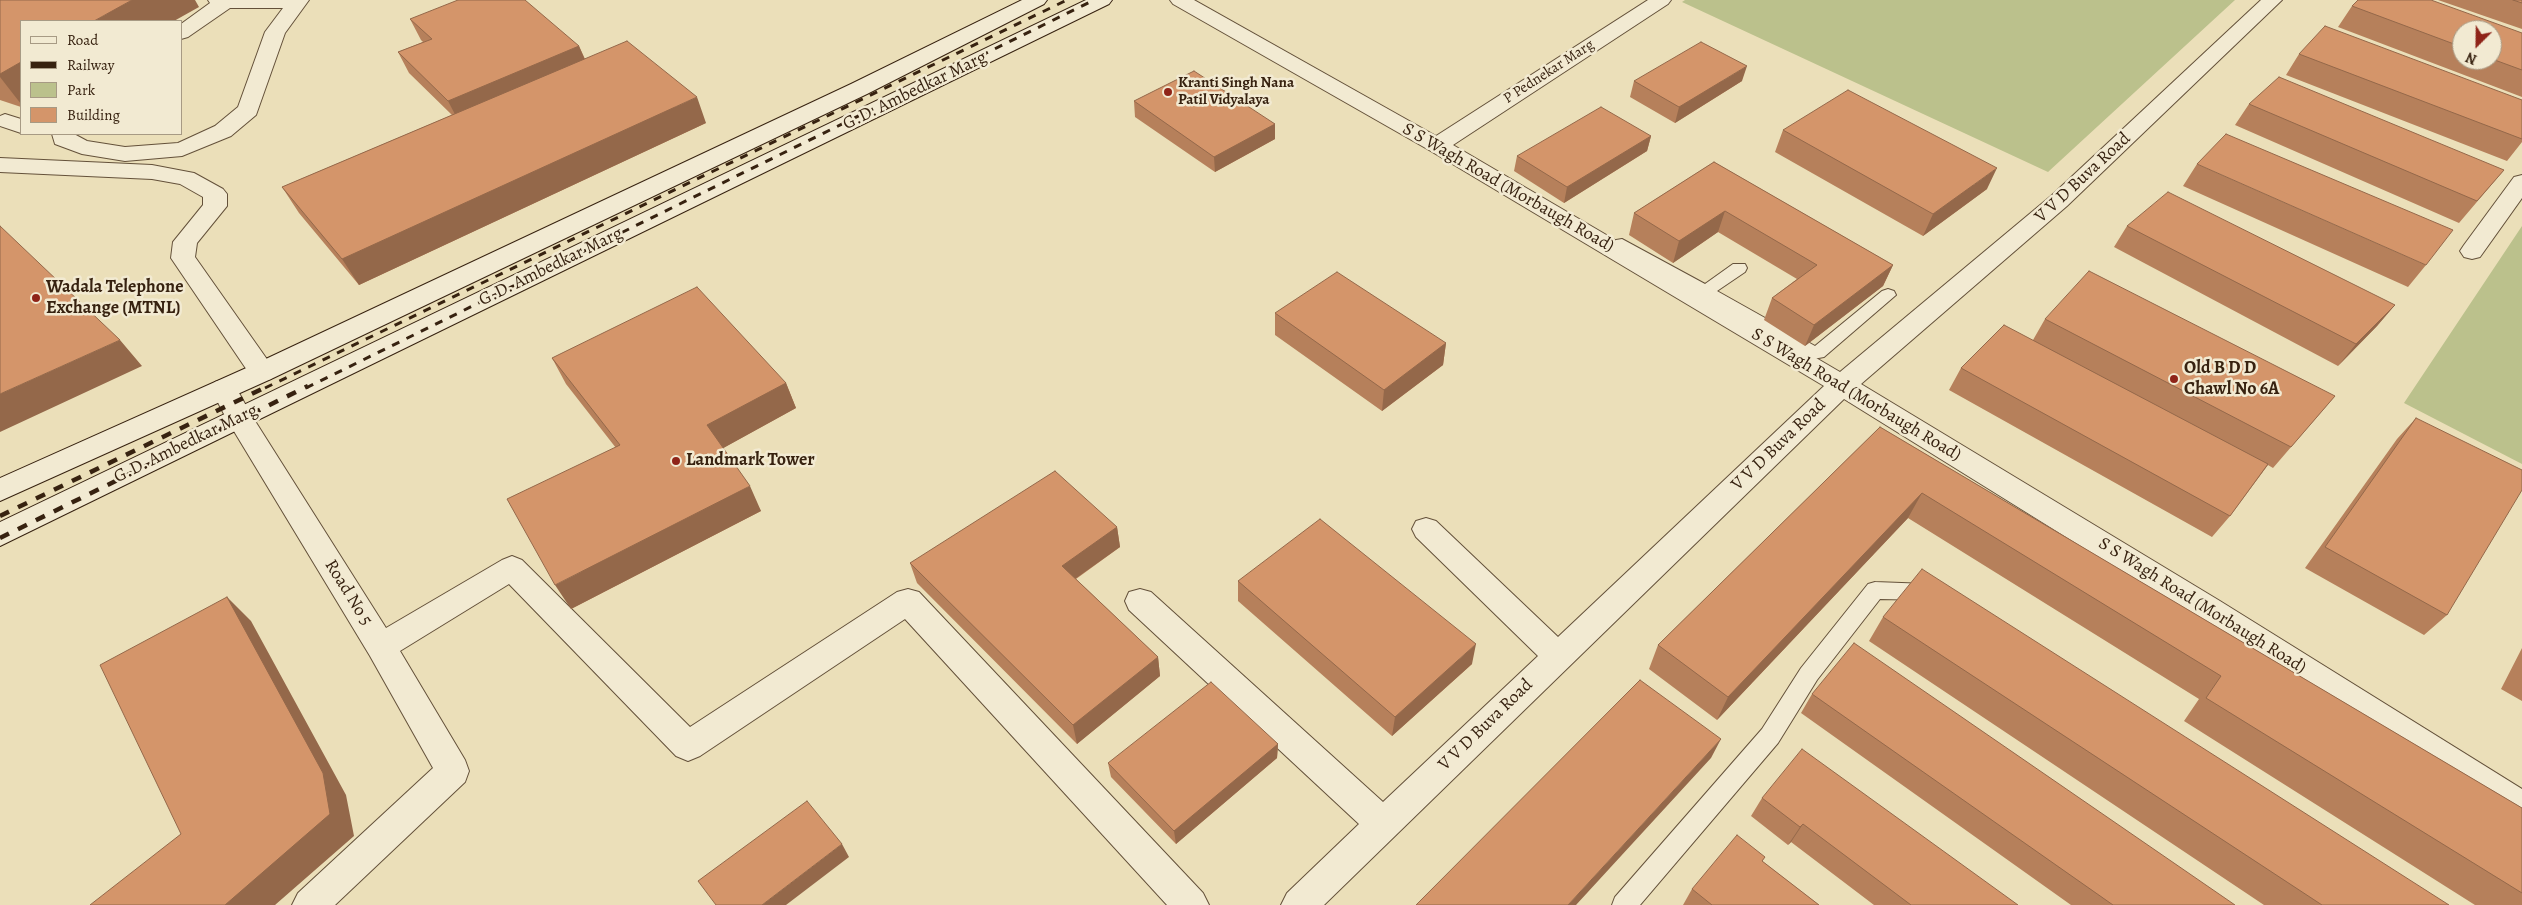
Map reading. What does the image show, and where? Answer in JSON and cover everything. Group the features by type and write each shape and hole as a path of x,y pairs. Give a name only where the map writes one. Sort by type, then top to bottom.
{"street":[{"name":"G.D. Ambedkar Marg","path":"0,490 262,372 859,89 1038,0"},
{"name":"G.D. Ambedkar Marg","path":"0,535 1102,0"},
{"name":"S S Wagh Road (Morbaugh Road)","path":"1180,0 1701,295 1842,385 2209,610 2522,807"},
{"name":"P Pednekar Marg","path":"1437,145 1662,0"},
{"name":"V V D Buva Road","path":"1299,905 1842,385 2059,201 2272,0"},
{"path":"182,31 224,1 298,1"},
{"path":"58,135 82,147 126,154 182,149 223,131 248,110 275,32 298,1"},
{"path":"859,89 884,106"},
{"path":"0,165 152,172 186,178 215,194 215,206 186,242 183,258 262,372"},
{"path":"2472,251 2522,182"},
{"name":"Road No 5","path":"224,389 239,418 381,647 453,771 310,905"},
{"path":"1426,529 1558,656"},
{"path":"381,647 512,568 688,746 908,601 1191,905"},
{"path":"1140,601 1383,824"}],"lane":[{"path":"1622,244 1701,295 1813,354 1818,353 1888,295"},
{"path":"1701,295 1739,268"},
{"path":"1624,905 1770,736 1809,674 1875,590 1947,592"}],"green space":[{"path":"1685,0 2235,0 2048,172 1682,2"},
{"path":"2522,226 2522,464 2404,403"}],"building":[{"path":"0,0 132,0 96,20 20,20 20,63 0,74"},
{"path":"458,0 525,0 579,46 448,101 398,52 432,39 410,19"},
{"path":"2358,0 2431,0 2486,20 2452,20 2452,43 2352,6"},
{"path":"2325,26 2522,100 2522,139 2299,54"},
{"path":"2502,26 2522,33 2522,70 2502,63"},
{"path":"627,41 697,97 342,259 282,187"},
{"path":"1701,42 1747,66 1679,107 1634,81"},
{"path":"1194,71 1275,124 1214,157 1134,101"},
{"path":"2279,77 2504,170 2477,201 2249,104"},
{"path":"1848,90 1997,168 1933,214 1783,130"},
{"path":"1601,107 1651,136 1567,187 1517,156"},
{"path":"2226,134 2453,230 2426,265 2197,164"},
{"path":"1714,162 1893,265 1814,325 1772,298 1817,265 1725,211 1679,241 1634,213"},
{"path":"2168,192 2395,305 2356,344 2127,226"},
{"name":"Wadala Telephone Exchange (MTNL)","path":"0,226 120,340 0,394"},
{"path":"2089,271 2335,396 2291,447 2045,319"},
{"path":"1337,272 1446,343 1384,390 1275,313"},
{"name":"Landmark Tower","path":"697,287 786,383 707,425 750,486 555,585 507,499 620,445 552,358"},
{"path":"2004,325 2268,464 2230,516 1961,368"},
{"path":"2416,418 2522,470 2522,490 2447,615 2325,547"},
{"path":"1880,427 2522,808 2522,893 2206,698 2221,676 1922,493 1728,697 1658,645"},
{"path":"1055,471 1117,527 1062,566 1158,657 1073,725 910,563"},
{"path":"1320,519 1476,644 1395,717 1238,581"},
{"path":"1922,569 2449,905 2322,905 1883,617"},
{"path":"227,597 323,773 330,814 225,905 90,905 181,834 100,665"},
{"path":"1854,643 2235,905 2113,905 1812,694"},
{"path":"1640,680 1721,739 1568,905 1416,905"},
{"path":"1211,682 1278,744 1174,831 1108,763"},
{"path":"1802,749 2018,905 1911,905 1803,824 1800,827 1762,798"},
{"path":"807,801 842,844 762,905 716,905 698,881"},
{"path":"1737,835 1765,857 1762,861 1819,905 1712,905 1692,889"}],"railway":[{"path":"265,388 1067,0"},
{"path":"306,388 1094,0"},
{"path":"0,516 268,386"},
{"path":"0,538 308,386"}],"place":[{"name":"Kranti Singh Nana Patil Vidyalaya","path":"1168,92"},
{"name":"Wadala Telephone Exchange (MTNL)","path":"36,298"},
{"name":"Old B D D Chawl No 6A","path":"2174,379"},
{"name":"Landmark Tower","path":"676,461"}]}
